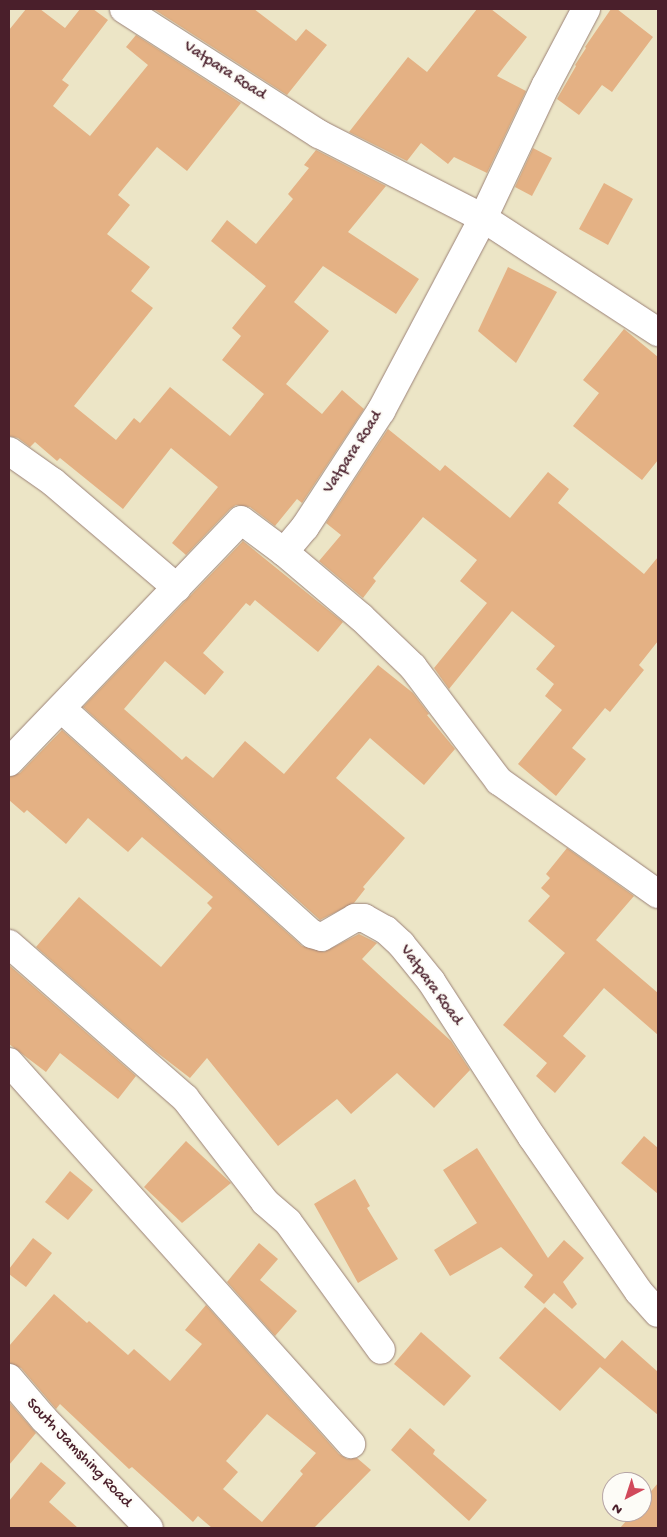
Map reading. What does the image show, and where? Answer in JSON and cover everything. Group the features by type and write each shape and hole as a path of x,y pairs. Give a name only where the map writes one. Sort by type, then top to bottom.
{"street":[{"name":"Vatpara Road","path":"124,9 319,134 483,218"},
{"name":"Vatpara Road","path":"284,552 306,528 381,411 483,218 546,85 586,9"},
{"path":"483,218 658,332"},
{"path":"9,451 53,482 177,588"},
{"path":"9,762 242,520 284,552 361,617 413,667 499,781 658,894"},
{"name":"Vatpara Road","path":"62,709 312,934 322,937 355,918 364,918 386,930 401,944 431,982 532,1137 634,1284 658,1313"},
{"path":"9,944 185,1098 265,1202 288,1222 381,1350"},
{"path":"9,1062 351,1444"},
{"name":"South Jamshing Road","path":"9,1378 44,1420 149,1528"}],"building":[{"path":"26,9 40,9 65,28 80,9 93,9 108,20 62,80 69,85 53,106 90,136 148,65 126,47 136,35 241,103 187,171 157,147 118,195 130,205 107,234 150,267 131,291 153,308 74,406 116,440 134,418 140,423 170,387 230,436 264,394 222,360 241,336 232,328 266,286 211,241 227,220 256,244 293,199 288,194 309,168 304,165 316,150 386,186 348,232 419,279 396,314 323,266 294,302 329,331 286,384 322,414 342,390 364,409 302,503 297,499 275,526 250,507 236,505 186,555 172,543 218,487 171,448 123,509 60,458 57,461 35,442 30,447 18,438 9,436 9,30"},
{"path":"156,9 254,9 296,41 306,29 327,45 287,95"},
{"path":"477,9 491,9 527,37 497,76 526,91 487,173 454,157 448,164 421,143 407,161 349,132 408,57 427,72"},
{"path":"611,9 617,9 653,37 612,92 602,85 579,115 557,99 585,47"},
{"path":"533,148 552,158 532,196 515,187"},
{"path":"604,183 633,199 608,245 579,229"},
{"path":"508,267 557,292 516,363 478,331"},
{"path":"624,329 658,357 658,460 642,480 573,426 599,393 583,380"},
{"path":"388,429 440,471 445,465 510,518 548,472 569,489 558,503 644,574 658,557 658,641 639,665 644,670 610,712 605,708 572,748 586,759 556,796 518,764 562,710 545,696 554,684 536,669 555,646 512,611 449,689 434,668 487,603 460,581 477,560 423,517 373,578 376,581 363,598 319,561 341,535 326,523"},
{"path":"243,541 343,622 318,652 255,600 250,606 246,603 203,653 224,672 205,695 165,661 124,709 182,760 186,756 213,778 245,741 284,774 378,665 413,693 429,714 427,715 455,749 424,785 370,738 336,778 405,838 363,887 365,889 354,903 320,920 83,707"},
{"path":"62,730 302,946 324,952 359,934 377,943 362,959 451,1041 470,1070 434,1108 397,1073 351,1114 337,1099 278,1146 207,1058 190,1078 155,1051 36,947 79,897 161,967 212,908 207,903 213,897 142,837 128,852 88,818 66,844 27,810 24,813 9,800 9,777 20,773"},
{"path":"567,848 634,896 596,940 658,993 658,1035 604,988 563,1036 586,1056 555,1093 536,1076 547,1063 503,1025 565,953 528,921 550,896 541,888 550,878 546,874"},
{"path":"9,965 136,1076 118,1099 60,1053 46,1072 9,1044"},
{"path":"644,1136 658,1148 658,1194 621,1163"},
{"path":"186,1141 231,1183 182,1223 144,1187"},
{"path":"477,1148 548,1258 564,1240 584,1258 563,1282 577,1304 572,1309 554,1293 544,1304 524,1287 533,1275 501,1247 450,1276 434,1250 477,1223 443,1170"},
{"path":"70,1171 93,1190 68,1220 45,1202"},
{"path":"355,1179 370,1206 367,1208 398,1259 358,1283 314,1204"},
{"path":"33,1238 52,1253 26,1287 9,1274 9,1269"},
{"path":"259,1243 278,1259 260,1280 297,1311 275,1336 227,1282"},
{"path":"54,1294 128,1355 134,1349 170,1381 202,1344 185,1330 206,1305 339,1454 347,1459 357,1458 371,1470 314,1528 212,1528 198,1516 193,1522 132,1467 129,1469 60,1404 56,1409 21,1368 9,1363 9,1346","holes":["267,1414 316,1453 300,1471 303,1474 262,1522 223,1489 238,1472 226,1461"]},
{"path":"545,1307 605,1359 622,1340 658,1372 658,1415 600,1367 560,1411 499,1358"},
{"path":"421,1332 471,1376 444,1406 394,1364"},
{"path":"9,1402 36,1433 9,1465"},
{"path":"410,1428 435,1450 433,1454 487,1500 469,1521 391,1450"},
{"path":"41,1462 66,1483 49,1502 78,1528 9,1528 9,1501"},
{"path":"658,1483 658,1528 620,1528 625,1522 652,1522 652,1490"}]}
